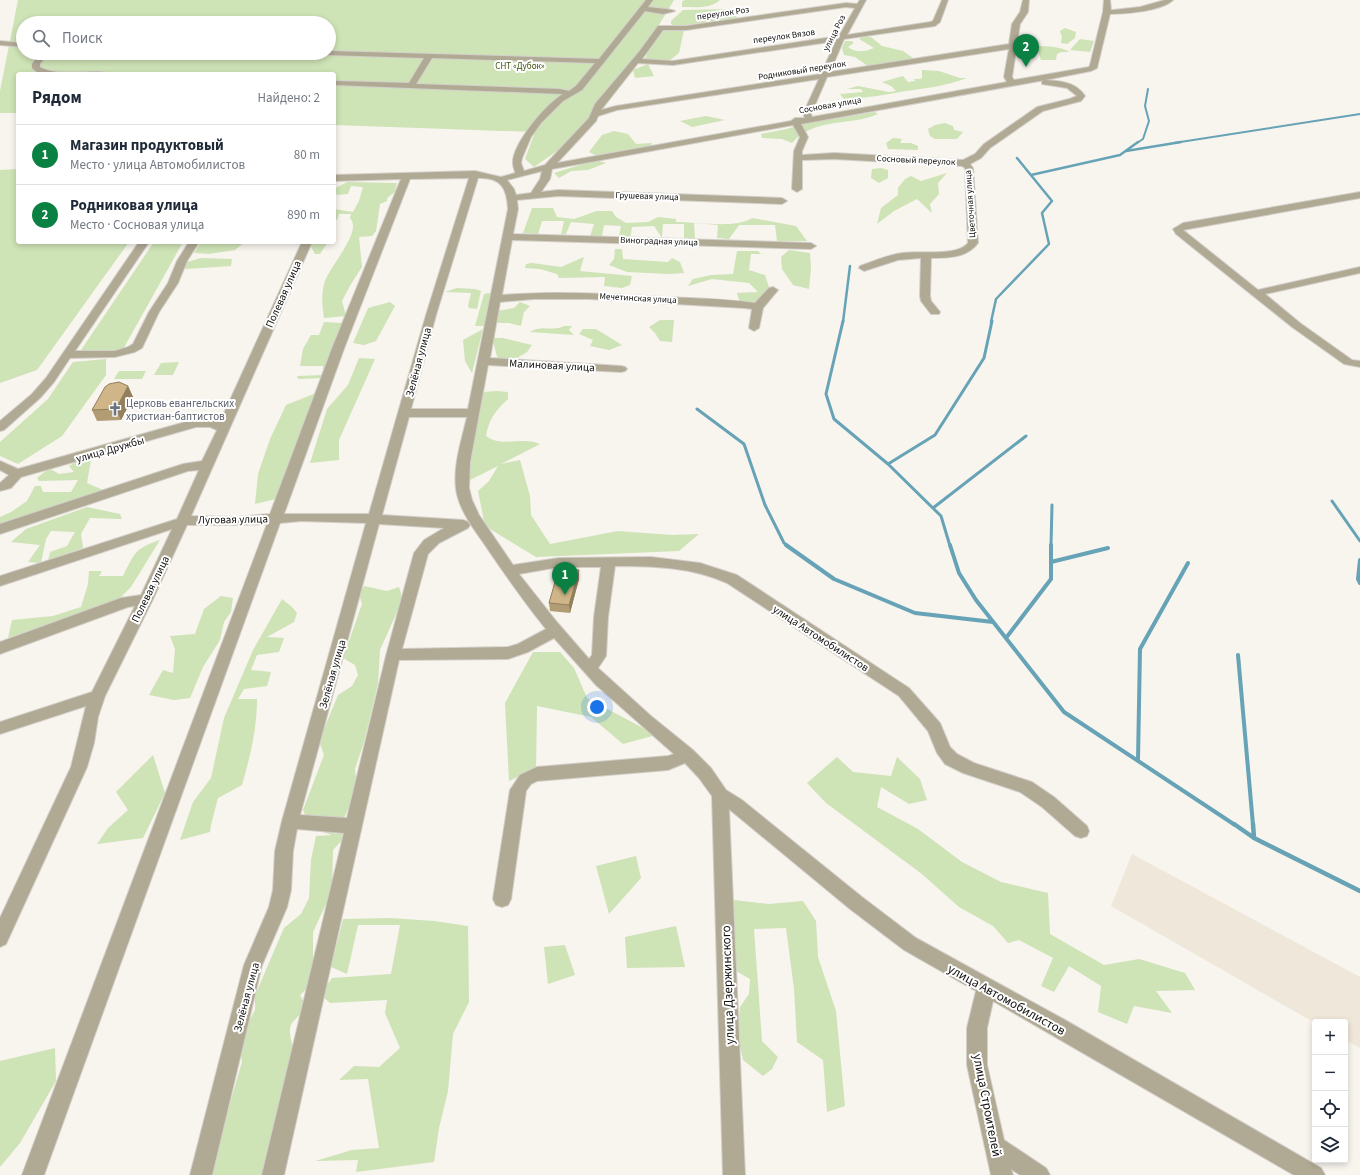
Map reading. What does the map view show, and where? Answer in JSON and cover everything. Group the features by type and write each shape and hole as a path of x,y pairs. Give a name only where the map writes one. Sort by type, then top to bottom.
{"street":[{"path":"520,173 517,163 518,158 529,133 550,107 569,93 579,88 594,70 599,61 650,0"},
{"name":"переулок Вязов","path":"635,61 673,63 935,23 945,0"},
{"path":"1012,83 1008,77 1012,46 1016,24 1024,12 1026,0"},
{"name":"Сосновая улица","path":"502,179 520,173 548,167 795,121 1091,70 1094,66 1107,12 1107,0"},
{"path":"1107,12 1160,5 1170,0"},
{"name":"переулок Роз","path":"635,61 661,28 686,28 861,3"},
{"name":"улица Роз","path":"809,119 806,114 841,38 861,3"},
{"path":"643,8 663,12 671,11"},
{"path":"0,43 16,44"},
{"name":"Родниковый переулок","path":"596,114 616,108 1012,46"},
{"path":"336,53 599,61"},
{"path":"411,86 429,57"},
{"path":"39,60 36,64 36,68 38,70 48,72"},
{"path":"575,61 586,64 594,70"},
{"path":"534,195 545,180 548,167 594,120 598,106 635,61"},
{"name":"Сосновый переулок","path":"798,158 834,156 965,163 978,156 987,146 1040,109 1072,101 1081,96 1074,89 1065,86 1033,80"},
{"path":"336,83 559,91 569,93"},
{"path":"795,121 804,137 799,147 798,189"},
{"name":"Цветочная улица","path":"864,268 904,255 955,253 968,250 972,247 969,168 965,163"},
{"path":"336,179 474,174 492,176 506,182 513,198 513,209 462,477 463,492 469,523 509,571 555,631 588,668 646,721 687,755 706,774 720,795"},
{"name":"Зелёная улица","path":"201,1175 253,965 278,908 282,890 284,851 290,821 376,519 431,315 474,174"},
{"path":"32,1175 339,346 407,176"},
{"name":"Грушевая улица","path":"513,198 558,193 782,201"},
{"path":"1360,195 1178,228 1179,232 1296,324 1348,362 1360,364"},
{"name":"Виноградная улица","path":"508,237 811,246"},
{"path":"0,427 36,396 68,355 143,244"},
{"path":"68,355 122,353 138,346 154,312 173,283 182,261 193,244"},
{"name":"Полевая улица","path":"0,938 79,767 97,696 146,599 306,244"},
{"path":"926,254 925,296 926,301 935,312"},
{"path":"1257,293 1360,270"},
{"path":"754,328 758,307 773,290"},
{"name":"Мечетинская улица","path":"496,299 560,294 729,303 758,307"},
{"name":"Малиновая улица","path":"483,361 621,369"},
{"path":"404,413 473,413"},
{"name":"улица Дружбы","path":"0,487 6,485 18,474 44,468 196,424 212,423 223,428"},
{"path":"0,465 18,474"},
{"path":"0,529 187,467 207,465"},
{"name":"Луговая улица","path":"0,581 182,521 235,521 301,517 469,523"},
{"path":"272,1175 393,656 421,553 429,541 469,523"},
{"path":"588,668 599,656 600,617 609,562"},
{"name":"улица Автомобилистов","path":"509,571 546,563 609,562 663,562 696,566 715,571 732,579 904,692 920,707 935,728 944,749 950,758 972,769 1025,787 1045,799 1081,831"},
{"path":"0,648 126,602 146,599"},
{"path":"393,656 404,654 508,653 523,648 555,631"},
{"path":"0,728 97,696"},
{"path":"502,899 518,790 527,776 668,763 687,755"},
{"name":"улица Автомобилистов","path":"720,795 736,805 887,928 935,959 1058,1027 1314,1175"},
{"name":"улица Дзержинского","path":"720,795 734,1175"},
{"path":"290,821 354,826"},
{"name":"улица Строителей","path":"986,987 977,1028 977,1065 1002,1175"},
{"path":"996,1147 1039,1175"}],"shaded area":[{"path":"1132,854 1360,977 1360,1048 1348,1042 1348,1019 1312,1019 1312,1021 1111,906"}],"green space":[{"name":"СНТ «Дубок»","path":"18,0 674,0 651,38 616,78 587,130 534,167 525,159 535,132 336,125 336,72 16,72 16,113 0,113 0,91"},
{"path":"684,0 720,0 707,6 682,7 682,2"},
{"path":"733,9 737,18 674,26 671,24 671,21 683,10"},
{"path":"1065,28 1076,32 1075,38 1067,44 1061,43 1062,37 1060,31"},
{"path":"664,30 684,30 679,53 669,61 644,60 650,48"},
{"path":"864,36 871,37 882,46 903,51 916,60 869,67 855,57 844,55 842,48 845,41 851,41 854,43 848,47 857,51 864,51 874,48 859,39"},
{"path":"1080,39 1094,41 1090,52 1070,50"},
{"path":"1026,46 1054,47 1070,52 1061,52 1057,54 1056,60 1041,60 1038,51 1025,48"},
{"path":"648,64 654,76 635,78 633,70"},
{"path":"922,70 939,71 960,78 967,78 936,86 860,98 844,99 840,94 863,92 861,89 847,89 858,86 889,92 896,91 891,86 882,82 903,76 908,82 915,81 914,79 922,78"},
{"path":"875,112 878,114 867,118 822,125 811,129 792,143 782,139 762,138 761,134 787,129 805,123"},
{"path":"706,116 725,120 692,127 680,121"},
{"path":"945,123 953,126 954,130 963,132 957,139 935,139 930,136 928,129 935,125"},
{"path":"614,131 628,134 636,144 652,143 650,148 599,157 589,152 602,135"},
{"path":"893,138 902,139 900,143 911,143 918,146 918,150 888,149 886,143"},
{"path":"596,160 606,163 588,170 571,171 559,178 554,173"},
{"path":"881,168 888,170 888,178 879,183 871,178 872,169"},
{"path":"16,169 16,244 128,244 37,370 0,383 0,170"},
{"path":"947,173 938,183 939,194 930,204 932,213 917,199 894,211 877,224 881,208 898,195 898,188 905,179 911,176 921,181"},
{"path":"347,182 397,183 395,192 387,198 387,201 380,204 376,231 372,236 359,237 362,267 342,301 346,316 324,318 322,299 325,281 349,240 353,224 350,218 351,214 339,214 336,220 336,209 353,212 359,201 363,187 351,186 348,194 337,195 336,188"},
{"path":"532,208 553,208 557,217 574,219 597,211 612,211 616,217 626,223 648,222 658,217 676,219 676,222 726,224 745,221 752,218 796,226 807,241 777,241 775,225 739,225 729,239 717,238 718,225 694,223 695,239 684,238 684,224 663,224 662,238 654,226 632,227 630,239 619,236 621,226 604,225 602,236 590,236 594,224 571,222 566,234 561,235 564,221 542,221 538,234 523,233"},
{"path":"153,244 182,244 122,351 84,354 81,350"},
{"path":"200,244 242,244 235,250 209,254 194,253"},
{"path":"327,244 320,254 315,254 310,245"},
{"path":"615,249 622,249 623,259 668,262 672,258 680,262 684,273 669,274 627,272 609,265 614,259"},
{"path":"789,250 810,253 811,269 809,289 793,285 782,269 781,257"},
{"path":"737,251 758,251 761,254 751,254 749,270 765,275 771,293 762,303 740,304 737,293 758,292 749,283 712,279 688,286 693,279 711,275 733,274"},
{"path":"584,257 580,271 632,276 630,285 622,288 604,286 605,277 559,278 557,274 540,269 525,268 526,264 532,263 561,267"},
{"path":"201,258 232,259 231,266 186,269 180,264"},
{"path":"457,288 475,289 481,291 477,309 469,308 468,306 471,293 445,292"},
{"path":"488,293 493,295 487,326 475,326 484,294"},
{"path":"390,302 395,306 376,341 364,345 353,343 368,308"},
{"path":"520,302 530,306 524,312 521,326 509,323 498,323 495,319 497,311 514,308"},
{"path":"660,320 674,320 672,342 660,341 649,327"},
{"path":"324,322 342,323 338,340 284,497 255,504 258,474 270,439 286,405 316,393 322,378 298,379 297,376 323,375 323,366 300,366 303,349 311,335 319,335"},
{"path":"564,326 572,326 569,330 574,335 530,332 543,328 560,328"},
{"path":"483,329 472,373 465,361 463,340"},
{"path":"583,329 596,329 622,345 609,350 590,346 593,340 579,334"},
{"path":"492,338 503,338 532,345 527,352 517,358 516,361 498,360"},
{"path":"359,358 375,359 339,440 339,460 310,463 327,409 348,385"},
{"path":"106,359 106,375 62,436 18,464 0,456 0,442 48,399 73,362"},
{"path":"179,362 173,375 154,375 161,363"},
{"path":"119,371 146,371 142,379 114,379"},
{"path":"482,392 508,392 508,399 493,416 486,436 498,441 526,441 540,444 501,464 520,460 530,496 531,515 550,544 618,531 672,535 699,534 679,551 536,557 485,526 478,491 489,481 498,466 470,480 468,460"},
{"path":"80,459 91,460 87,483 110,493 0,526 0,517 11,512 27,501 35,486 41,486 43,492 71,492 78,480 39,481 37,478 49,468 59,474 74,472 69,466"},
{"path":"87,507 120,514 122,519 90,518 81,534 83,548 48,561 50,552 67,546 75,532 51,531 46,539 41,563 28,562 40,545 11,542 26,529"},
{"path":"160,540 131,587 117,601 8,638 12,620 53,616 81,607 88,584 89,571 102,571 99,576 123,576 133,557 140,549"},
{"path":"364,586 387,591 399,587 401,593 401,603 380,650 378,684 364,742 355,769 357,787 346,814 334,834 343,832 345,837 333,850 332,891 313,932 313,973 311,985 300,995 305,1004 306,1011 298,1016 291,1025 290,1035 294,1055 268,1175 209,1175 242,1062 240,1050 245,1029 255,1010 255,996 284,928 301,914 309,898 311,860 316,836 332,835 311,828 303,810 324,755 319,741 338,695 352,686 358,675 355,665 343,658 362,604 359,594"},
{"path":"221,596 233,598 231,612 224,622 220,640 203,667 190,698 174,700 149,695 163,670 173,673 175,649 170,636 195,634 204,609"},
{"path":"282,599 297,613 294,622 267,637 284,638 279,652 257,655 251,670 271,672 267,686 244,689 238,699 257,699 256,721 248,764 242,785 218,798 210,832 180,840 193,802 211,778 224,718 253,650"},
{"path":"533,652 560,652 574,668 587,698 656,735 623,744 591,717 537,706 536,769 509,781 505,703"},
{"path":"153,755 165,793 143,838 97,844 108,828 128,810 116,792"},
{"path":"837,757 853,772 891,776 897,757 920,779 927,800 909,804 881,787 877,807 918,829 962,862 1001,882 1048,893 1050,934 1104,965 1139,959 1185,973 1195,990 1156,991 1172,1013 1134,1006 1127,1024 1098,1012 1101,986 1069,966 1054,992 1041,986 1053,958 1019,940 1008,943 993,926 959,907 922,874 826,803 807,783"},
{"path":"636,856 641,878 609,914 596,866"},
{"path":"734,900 769,904 803,901 816,921 818,957 836,1011 845,1106 827,1112 823,1060 797,1042 794,989 786,928 754,929 762,1041 778,1057 772,1069 763,1076 743,1060 737,1034 740,1007 749,994 750,979 736,971 732,918"},
{"path":"390,918 434,921 468,926 469,1002 453,1034 448,1091 439,1128 434,1162 356,1172 358,1160 315,1161 352,1150 379,1148 368,1079 339,1080 354,1066 379,1067 400,1048 385,1013 387,1000 330,1003 320,994 332,978 391,974 400,925 358,925 347,974 331,967 343,919"},
{"path":"676,926 685,967 627,968 625,937"},
{"path":"565,945 575,975 548,984 544,947"},
{"path":"55,1048 56,1081 20,1143 0,1167 0,1061"}],"building":[{"path":"119,382 128,386 116,409 92,410 105,387 109,384"},
{"path":"559,568 579,570 569,605 549,603"}],"waterway":[{"path":"1137,143 1143,139 1149,121 1145,106 1148,89"},
{"path":"1174,143 1360,114"},
{"path":"1031,175 1120,155 1138,142"},
{"path":"1126,151 1181,142"},
{"path":"991,322 996,299 1049,244 1042,213 1052,201 1017,158"},
{"path":"843,322 850,266"},
{"path":"843,321 826,394 834,419 888,464"},
{"path":"888,464 935,435 984,358 992,321"},
{"path":"697,409 744,444 765,505 784,543 788,546"},
{"path":"933,508 1026,436"},
{"path":"888,464 941,516 950,546"},
{"path":"1332,501 1360,541"},
{"path":"1051,546 1052,505"},
{"path":"786,545 834,579 915,613 993,622"},
{"path":"950,545 959,573 976,600 1064,712 1235,825"},
{"path":"1051,546 1051,562"},
{"path":"1051,562 1108,548"},
{"path":"1360,560 1358,579 1360,583"},
{"path":"1006,638 1051,579 1051,562"},
{"path":"1138,760 1140,649 1188,563"},
{"path":"1238,655 1253,825"},
{"path":"1234,824 1254,838"},
{"path":"1253,824 1254,838"},
{"path":"1254,838 1360,891"}],"place":[{"name":"Родниковая улица","path":"1026,67"},
{"name":"Церковь евангельских христиан-баптистов","path":"115,409"},
{"name":"Магазин продуктовый","path":"565,595"}]}
